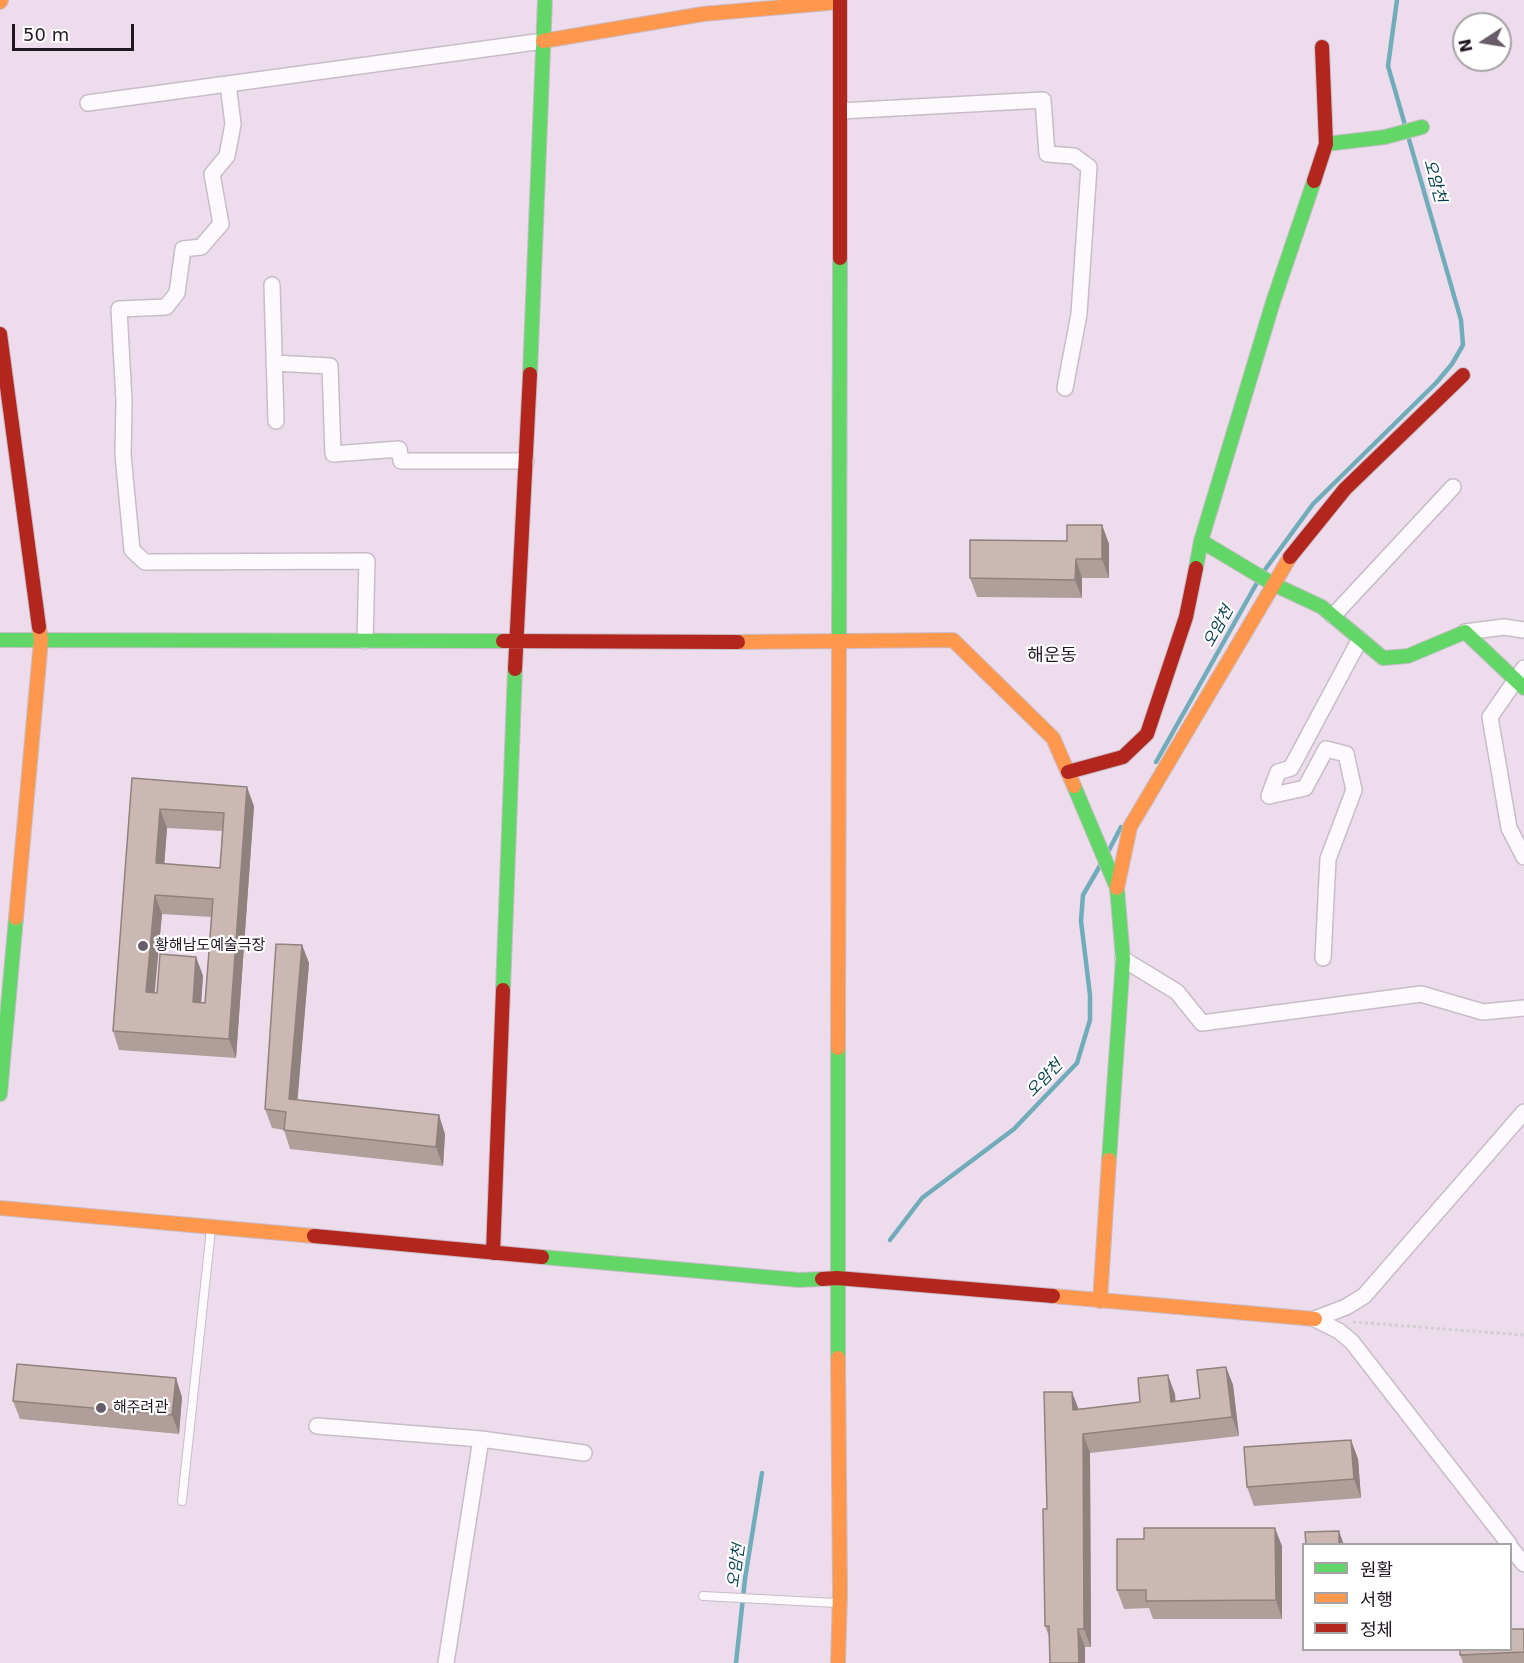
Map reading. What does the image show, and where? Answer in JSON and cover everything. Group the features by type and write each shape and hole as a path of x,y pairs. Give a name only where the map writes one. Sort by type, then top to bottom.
{"street":[{"path":"493,1253 516,640 526,460 545,0"},
{"path":"88,104 543,41 704,14 840,1 837,1278 840,1603 838,1663"},
{"path":"1068,772 1124,757 1147,734 1186,617 1201,541 1273,302 1326,144 1322,47"},
{"path":"228,84 233,124 228,156 212,174 221,224 201,247 183,249 177,293 166,307 119,309 124,401 123,455 132,550 145,561 367,561 365,641"},
{"path":"841,111 1043,100 1047,154 1074,156 1089,167 1079,314 1065,388"},
{"path":"1326,144 1385,137 1422,127"},
{"path":"272,285 276,421"},
{"path":"0,334 41,640 0,1084"},
{"path":"274,363 330,366 333,454 399,449 401,461 526,460"},
{"path":"1100,1301 1124,959 1118,888 1130,827 1271,583 1288,559 1345,489 1462,375"},
{"path":"1333,616 1453,487"},
{"path":"1201,541 1271,583 1322,607 1383,658 1408,656 1465,632 1504,627 1524,630"},
{"path":"1465,632 1521,679 1490,717 1509,828 1524,857"},
{"path":"1323,958 1328,859 1354,790 1346,754 1326,749 1305,788 1269,796 1278,772 1291,768 1360,639"},
{"path":"0,640 840,642 953,640 1053,738 1118,888"},
{"path":"1124,959 1177,992 1202,1023 1421,994 1483,1012 1524,1008"},
{"path":"1315,1319 1346,1307 1364,1296 1524,1112"},
{"path":"0,1208 799,1280 837,1278 1315,1319 1339,1331 1352,1342 1508,1543"},
{"path":"317,1426 481,1439 584,1453"},
{"path":"446,1663 481,1439"},
{"path":"1512,1549 1524,1564"}],"lane":[{"path":"182,1501 211,1227"},
{"path":"703,1596 840,1603"}],"path":[{"path":"1350,1322 1524,1335"}],"building":[{"path":"1067,525 1102,525 1102,559 1076,559 1075,580 970,578 970,540 1067,541"},
{"name":"황해남도예술극장","path":"132,778 247,787 229,1039 113,1031","holes":["160,809 224,813 220,868 156,863","155,895 213,899 205,1003 193,1002 196,957 160,954 157,993 146,992"]},
{"path":"276,944 302,945 289,1099 439,1115 436,1147 284,1130 286,1112 265,1109"},
{"path":"17,1364 176,1378 172,1415 13,1401"},
{"path":"1226,1367 1232,1417 1083,1434 1084,1629 1078,1629 1079,1663 1050,1663 1049,1626 1045,1626 1043,1509 1047,1509 1044,1392 1072,1392 1073,1410 1140,1402 1138,1378 1168,1375 1171,1402 1200,1398 1197,1370"},
{"path":"1351,1440 1354,1479 1247,1487 1244,1447"},
{"path":"1144,1528 1275,1528 1276,1600 1146,1601 1146,1590 1117,1590 1117,1539 1144,1539"},
{"path":"1339,1531 1339,1543 1306,1543 1305,1532"},
{"path":"1512,1629 1524,1629 1524,1652 1460,1655 1460,1651 1512,1651"}],"waterway":[{"name":"오암천","path":"1397,0 1388,66 1405,125"},
{"name":"오암천","path":"1264,571 1313,504 1436,383 1452,364 1463,345 1461,320 1408,136"},
{"name":"오암천","path":"1156,762 1258,581"},
{"name":"오암천","path":"1108,852 1121,827"},
{"name":"오암천","path":"890,1240 922,1198 1014,1129 1077,1063 1090,1020 1090,995 1081,921 1083,895 1101,864"},
{"name":"오암천","path":"736,1663 745,1579 762,1473"}],"traffic: fast":[{"path":"530,374 545,0"},
{"path":"1326,144 1385,137 1422,127"},
{"path":"1196,568 1201,541 1273,302 1314,181"},
{"path":"839,648 840,258"},
{"path":"1201,541 1273,584 1322,607 1383,658 1408,656 1465,632 1524,688"},
{"path":"0,640 503,641"},
{"path":"503,990 515,669"},
{"path":"1074,786 1117,888 1123,959 1109,1160"},
{"path":"0,1094 16,918"},
{"path":"838,1048 838,1358"},
{"path":"542,1257 799,1280 822,1279"}],"traffic: slow":[{"path":"543,41 703,14 840,2"},
{"path":"1117,888 1130,827 1290,557"},
{"path":"16,918 41,640 39,627"},
{"path":"738,642 953,640 1053,738 1074,786"},
{"path":"838,1048 839,648"},
{"path":"1100,1301 1109,1160"},
{"path":"0,1208 314,1236"},
{"path":"1053,1296 1315,1319"},
{"path":"838,1358 840,1592 838,1663"}],"traffic: jam":[{"path":"840,0 840,258"},
{"path":"1314,181 1326,144 1322,47"},
{"path":"0,334 39,627"},
{"path":"515,669 530,374"},
{"path":"1290,557 1345,489 1463,375"},
{"path":"1068,772 1123,757 1147,734 1186,617 1196,568"},
{"path":"503,641 738,642"},
{"path":"493,1253 503,990"},
{"path":"314,1236 542,1257"},
{"path":"822,1279 837,1278 1053,1296"}],"place":[{"name":"황해남도예술극장","path":"143,946"},
{"name":"해주려관","path":"101,1408"}],"district":[{"name":"해운동","path":"1052,656"}]}
